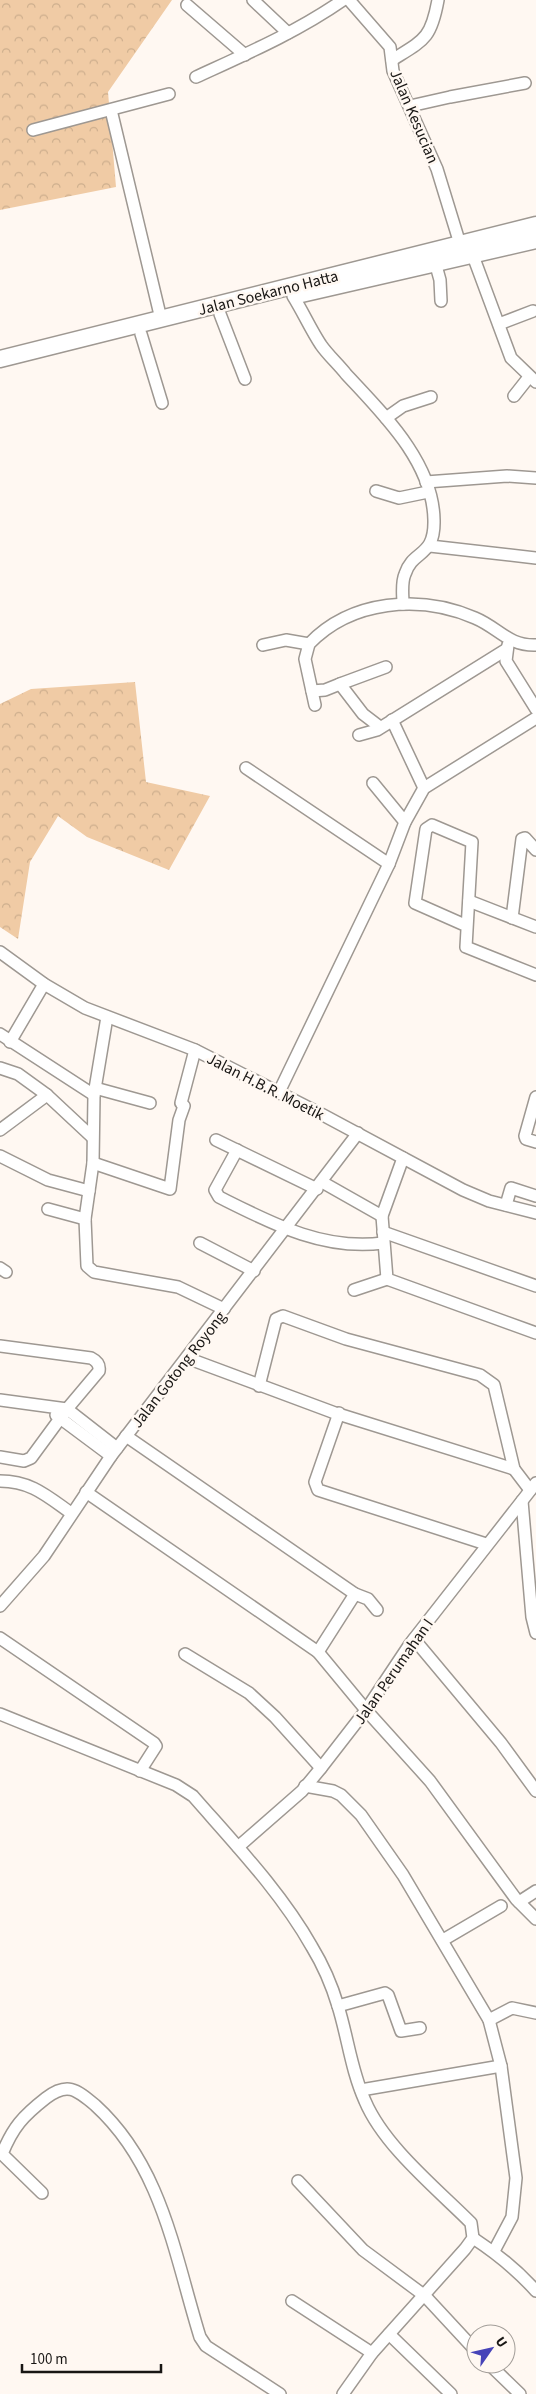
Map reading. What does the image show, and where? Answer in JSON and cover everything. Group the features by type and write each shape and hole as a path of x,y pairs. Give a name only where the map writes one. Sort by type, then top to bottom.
{"highway":[{"name":"Jalan Soekarno Hatta","path":"0,370 435,262 466,249 536,225"},
{"name":"Jalan Soekarno Hatta","path":"0,359 259,293 466,249 536,240"}],"street":[{"path":"253,0 288,33"},
{"path":"196,77 245,55 319,17 343,0"},
{"name":"Jalan Kesucian","path":"349,0 386,40 396,81 410,106 437,169 466,249 511,358 533,380"},
{"path":"392,60 425,37 432,28 437,1"},
{"path":"188,5 245,55"},
{"path":"410,106 525,84"},
{"path":"33,130 169,94"},
{"path":"111,110 161,319"},
{"path":"435,262 440,280 441,301"},
{"path":"293,296 322,346 386,418 410,450 427,487 434,522 430,546 412,563 404,575 403,604"},
{"path":"498,324 534,311"},
{"path":"220,314 245,379"},
{"path":"141,334 162,403"},
{"path":"514,396 533,380"},
{"path":"386,418 403,406 431,397"},
{"path":"376,491 399,498 427,487 507,476 536,478"},
{"path":"430,546 536,558"},
{"path":"315,705 305,660 309,644 353,613 363,609 403,604 433,607 474,617 487,624 508,645 507,664 536,709"},
{"path":"263,645 286,640 309,644"},
{"path":"358,735 380,727 392,720 508,645 536,645"},
{"path":"312,691 325,690 386,668"},
{"path":"340,684 363,714 380,727"},
{"path":"279,1092 389,864 405,822 424,788 536,718"},
{"path":"392,720 424,788"},
{"path":"246,768 389,864"},
{"path":"373,783 405,822"},
{"path":"466,926 415,903 426,829 432,824 472,842 465,943 468,948 536,975"},
{"path":"512,918 522,839 525,838 536,850"},
{"path":"469,901 536,928"},
{"name":"Jalan H.B.R. Moetik","path":"0,952 67,999 107,1017 195,1050 358,1133 463,1190 536,1213"},
{"path":"10,1042 44,984"},
{"path":"107,1017 95,1092 92,1136 93,1163 85,1219 87,1266 89,1270 178,1287 224,1309"},
{"path":"0,1034 10,1042 95,1092 150,1103"},
{"path":"93,1163 170,1189 179,1120 184,1106 181,1103 195,1050"},
{"path":"0,1068 18,1074 47,1094 92,1136"},
{"path":"0,1130 47,1094"},
{"path":"536,1098 525,1136 526,1139 536,1142"},
{"name":"Jalan Gotong Royong","path":"1,1602 44,1556 114,1452 358,1133"},
{"path":"216,1140 382,1216"},
{"path":"236,1150 215,1193 285,1230 329,1242 383,1238 536,1286"},
{"path":"0,1156 48,1180 89,1191"},
{"path":"387,1279 382,1216 403,1158"},
{"path":"506,1205 511,1188 536,1196"},
{"path":"48,1209 85,1219"},
{"path":"200,1243 254,1271"},
{"path":"354,1290 387,1279 536,1333"},
{"path":"259,1386 276,1319 283,1316 346,1339 480,1375 490,1381 496,1390 514,1469"},
{"path":"0,1346 96,1360 100,1372 29,1459 0,1457"},
{"path":"187,1358 259,1386 514,1469 533,1486"},
{"path":"0,1400 43,1405 64,1414 114,1452"},
{"path":"339,1413 315,1482 318,1490 486,1544"},
{"path":"126,1436 355,1594 368,1599 377,1610"},
{"path":"0,1481 15,1481 36,1488 72,1513"},
{"name":"Jalan Perumahan I","path":"238,1847 302,1791 321,1768 366,1710 414,1639 533,1486"},
{"path":"86,1492 318,1652 366,1710 430,1781 519,1902 536,1919"},
{"path":"522,1501 532,1617 536,1633"},
{"path":"318,1652 355,1594"},
{"path":"0,1638 154,1743 156,1746 140,1771"},
{"path":"414,1639 501,1743 536,1791"},
{"path":"185,1654 249,1693 275,1717 321,1768"},
{"path":"0,1716 176,1785 192,1794 238,1847 280,1900 312,1946 338,2006 348,2050 361,2090 372,2115 398,2150 471,2223 473,2238 372,2353 343,2394"},
{"path":"305,1786 333,1791 349,1801 403,1876 443,1940 489,2020 501,2066 516,2178 515,2205 512,2217 494,2251"},
{"path":"519,1902 536,1891"},
{"path":"443,1940 501,1906"},
{"path":"338,2006 385,1993 388,1995 401,2031 420,2028"},
{"path":"489,2020 512,2008 536,2013"},
{"path":"361,2090 501,2066"},
{"path":"42,2193 1,2156 18,2122 57,2089 74,2090 90,2100 112,2121 130,2144 155,2188 200,2337 206,2346 280,2394"},
{"path":"298,2181 363,2250 424,2296 466,2340"},
{"path":"473,2238 494,2251 523,2276 536,2291"},
{"path":"292,2301 372,2353"},
{"path":"389,2334 451,2394"},
{"path":"499,2374 520,2394"}],"green space":[{"path":"0,0 172,0 108,92 116,187 0,210"},
{"path":"135,682 146,782 210,796 169,870 87,837 58,816 30,862 18,939 0,927 0,704 31,689"}]}
